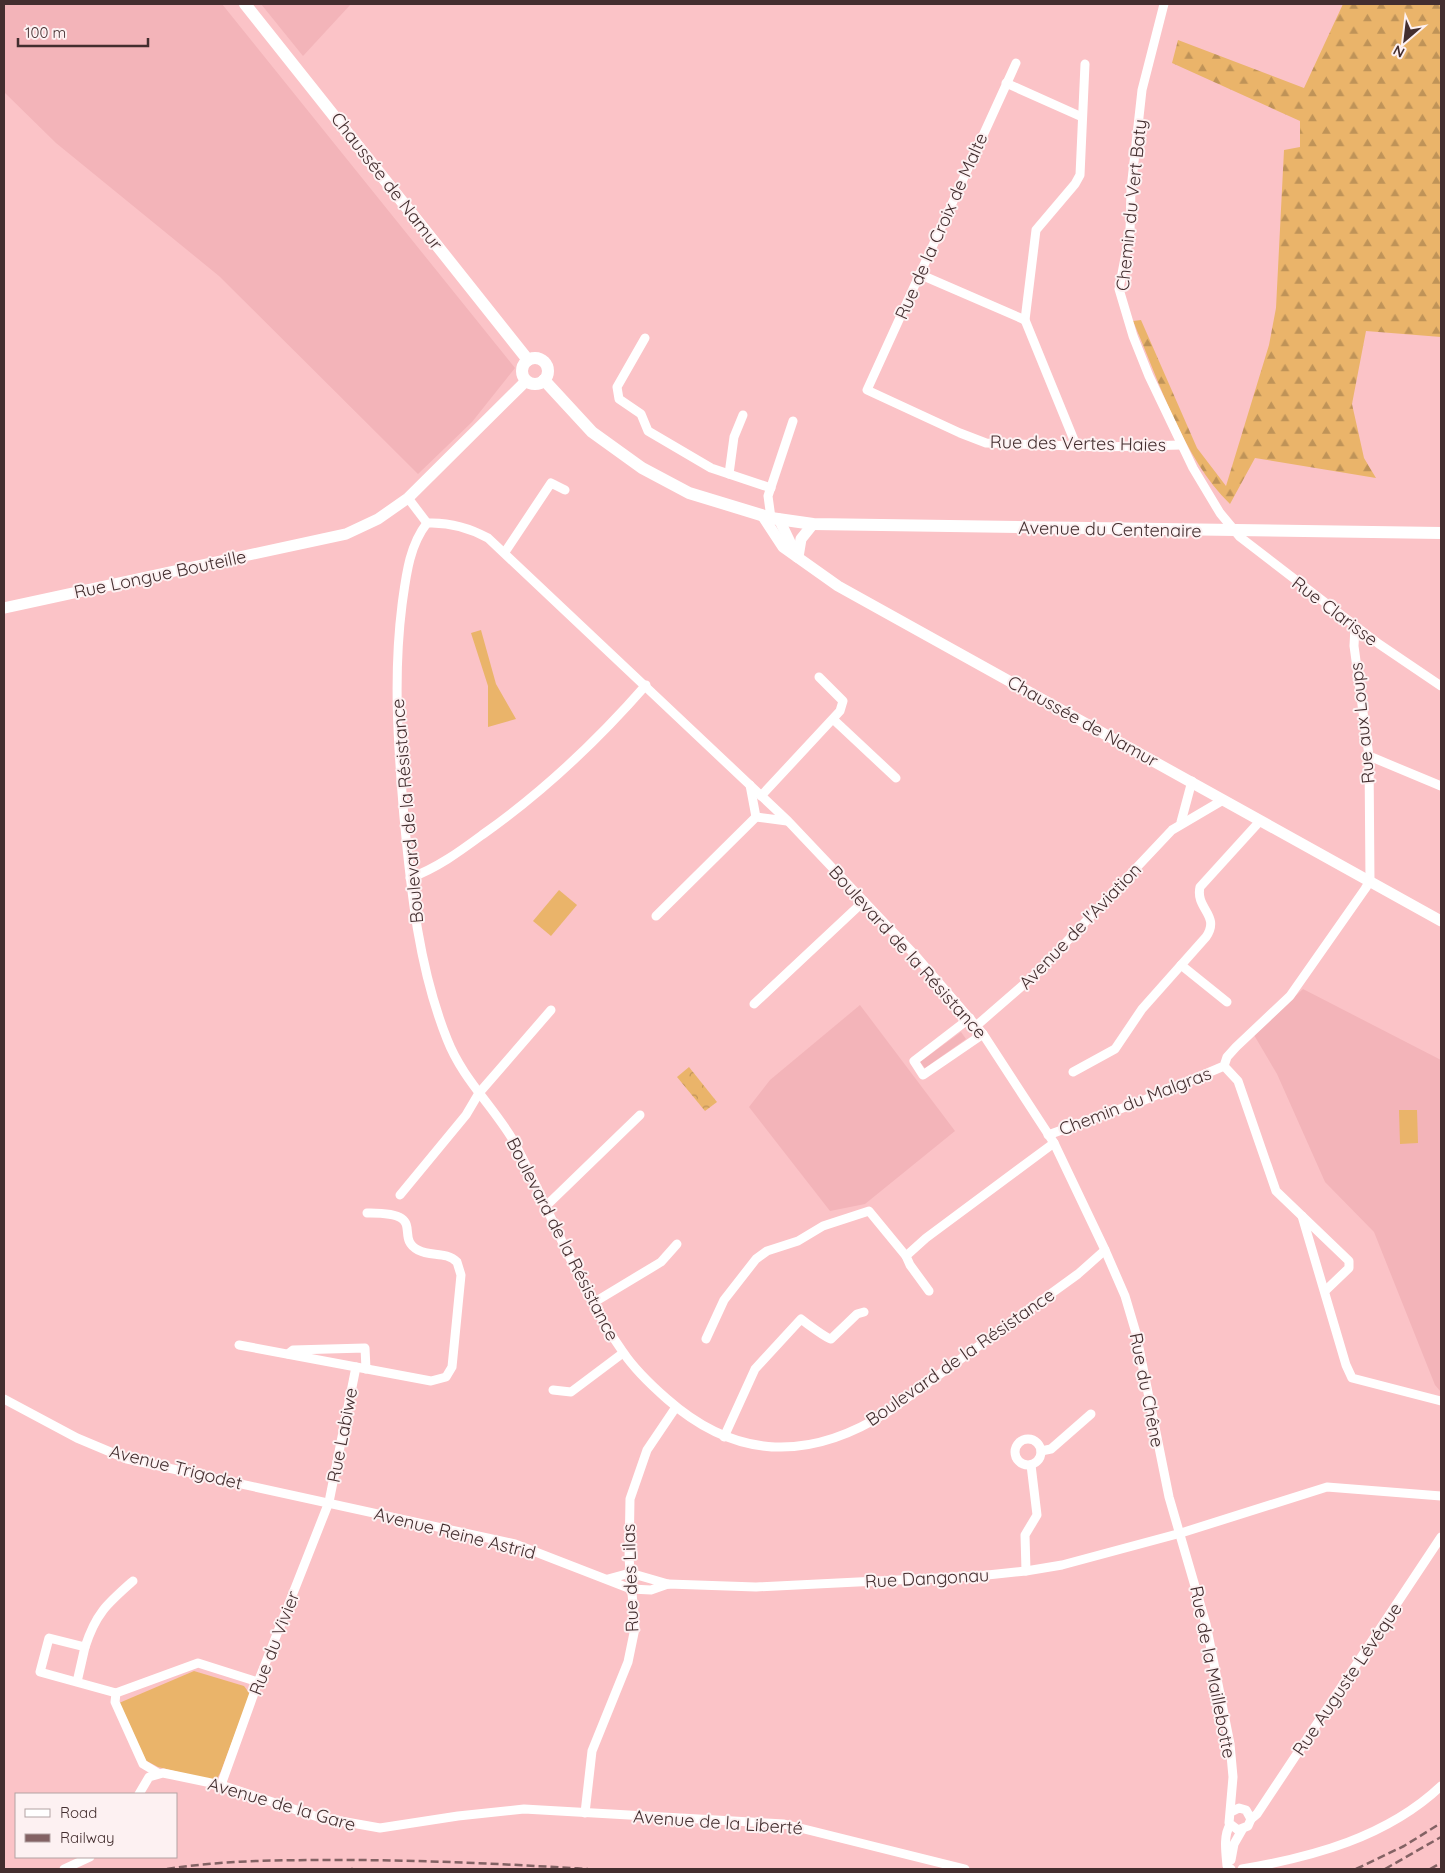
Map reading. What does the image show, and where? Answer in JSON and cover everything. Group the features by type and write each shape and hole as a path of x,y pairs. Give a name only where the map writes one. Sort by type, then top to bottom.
{"main road":[{"name":"Chaussée de Namur","path":"245,4 528,360"},
{"path":"534,358 544,362 547,368 544,380 538,384 526,381 522,370 528,360 534,358"},
{"name":"Avenue du Centenaire","path":"544,380 592,432 642,468 689,492 770,517 813,524 1441,534"}],"street":[{"name":"Chemin du Vert Baty","path":"1164,4 1142,90 1131,189 1130,232 1119,289 1133,336 1181,445 1220,513 1234,531"},
{"name":"Rue de la Croix de Malte","path":"867,390 1016,63"},
{"path":"1076,445 1025,320 1036,230 1075,184 1080,175 1085,64"},
{"path":"1006,83 1082,117"},
{"path":"919,274 1025,320"},
{"path":"645,338 617,387 619,400 641,414 648,431 711,468 771,488"},
{"path":"427,522 408,498 526,381"},
{"name":"Rue des Vertes Haies","path":"867,390 960,433 986,442 1076,445 1181,445"},
{"path":"729,474 734,437 743,415"},
{"path":"770,517 768,496 793,422"},
{"path":"505,552 551,483 564,490"},
{"name":"Rue Longue Bouteille","path":"4,608 346,534 378,519 408,498"},
{"name":"Chaussée de Namur","path":"770,517 783,547 842,588 1441,921"},
{"name":"Chaussée de Namur","path":"770,517 798,558"},
{"name":"Boulevard de la Résistance","path":"427,522 442,522 471,529 488,538 505,552 788,821 949,992 983,1034 1051,1139 1105,1250 1078,1274 889,1411 858,1429 829,1440 786,1447 753,1445 724,1437 702,1426 651,1385 624,1353 592,1303 513,1140 458,1066 441,1024 424,960 410,878 397,717 398,643 411,557 416,537 427,522"},
{"path":"798,558 800,539 813,524"},
{"name":"Rue Clarisse","path":"1234,531 1263,557 1355,626 1441,686"},
{"name":"Rue aux Loups","path":"1355,626 1354,646 1369,756 1370,881"},
{"path":"761,796 834,720 840,711 843,701 819,677"},
{"path":"410,878 426,872 456,854 531,798 598,737 646,685"},
{"path":"834,720 896,778"},
{"path":"1369,756 1441,786"},
{"path":"1182,822 1192,781"},
{"path":"750,785 756,817"},
{"name":"Avenue de l'Aviation","path":"976,1026 1038,972 1172,830 1182,822 1223,800"},
{"path":"756,817 788,821"},
{"path":"656,916 756,817"},
{"path":"1073,1072 1116,1050 1142,1009 1211,930 1209,916 1198,895 1200,887 1260,821"},
{"name":"Chemin du Malgras","path":"906,1256 1067,1126 1142,1101 1224,1066 1227,1057 1295,990 1370,881"},
{"path":"754,1004 864,901"},
{"path":"1182,965 1227,1002"},
{"path":"400,1195 466,1115 479,1094 551,1010"},
{"path":"970,1018 914,1061 923,1075 983,1034"},
{"path":"1224,1066 1238,1081 1276,1190 1349,1261 1349,1268 1325,1291"},
{"path":"545,1207 640,1115"},
{"path":"706,1339 724,1300 756,1259 767,1251 798,1241 823,1226 869,1211 906,1256 910,1265 929,1291"},
{"path":"239,1345 431,1382 446,1377 452,1367 461,1275 458,1262 446,1255 419,1252 412,1247 408,1227 404,1220 396,1214 367,1213"},
{"path":"1302,1216 1346,1365 1352,1378 1441,1401"},
{"path":"592,1303 661,1262 677,1244"},
{"name":"Rue du Chêne","path":"1105,1250 1133,1321 1169,1497 1181,1533"},
{"path":"724,1437 755,1369 801,1319 810,1323 824,1337 831,1339 857,1314 864,1312"},
{"path":"288,1354 293,1350 365,1348 366,1369"},
{"path":"553,1390 571,1392 624,1353"},
{"name":"Rue Labiwe","path":"328,1502 356,1367"},
{"name":"Avenue Trigodet","path":"4,1399 77,1438 127,1459 328,1502"},
{"name":"Rue des Lilas","path":"585,1813 592,1751 628,1662 635,1628 630,1573 629,1509 638,1471 656,1433 676,1407"},
{"path":"1041,1450 1051,1449 1091,1414"},
{"path":"1026,1439 1031,1439 1038,1443 1041,1450 1038,1459 1031,1465 1023,1464 1016,1457 1019,1444 1026,1439"},
{"path":"1026,1571 1025,1536 1037,1515 1031,1465"},
{"name":"Rue Dangonau","path":"630,1573 668,1584 756,1587 978,1576 1062,1565 1181,1533 1327,1487 1441,1496"},
{"name":"Avenue Reine Astrid","path":"328,1502 515,1544 631,1589"},
{"name":"Rue du Vivier","path":"221,1785 258,1682 328,1502"},
{"name":"Rue de la Maillebotte","path":"1181,1533 1206,1624 1230,1744 1233,1777 1231,1812"},
{"name":"Rue Auguste Lévéque","path":"1251,1819 1257,1814 1441,1537"},
{"path":"608,1579 630,1573"},
{"path":"77,1682 85,1647 93,1624 105,1606 133,1581"},
{"name":"Rue Dangonau","path":"631,1589 650,1590 668,1584"},
{"path":"85,1647 50,1638 40,1672 116,1693 198,1663 258,1682"},
{"path":"116,1693 115,1702 143,1764 158,1773"},
{"path":"140,1793 149,1777 158,1773"},
{"name":"Avenue de la Gare","path":"158,1773 221,1785 318,1816 380,1828 458,1816 524,1809 585,1813"},
{"path":"1242,1869 1294,1860 1367,1835 1409,1812 1441,1786"},
{"path":"1232,1869 1232,1851 1242,1830 1248,1826 1251,1819 1248,1812 1243,1808 1231,1812 1228,1819 1234,1829 1242,1830"},
{"name":"Avenue de la Liberté","path":"585,1813 784,1824 965,1869"},
{"path":"1230,1825 1226,1830 1226,1845 1227,1866 1232,1869"},
{"path":"1223,1869 1226,1845"},
{"path":"64,1869 88,1858"}],"shaded area":[{"path":"4,4 222,4 515,368 472,422 418,474 219,276 56,143 4,92"},
{"path":"261,4 351,4 303,56"},
{"path":"1303,989 1441,1060 1441,1392 1435,1385 1374,1232 1325,1182 1277,1074 1254,1035"},
{"path":"860,1005 955,1131 865,1204 830,1211 749,1107 770,1080"},
{"path":"961,1032 966,1039 925,1068 920,1062"}],"green space":[{"path":"1343,4 1441,4 1441,337 1366,331 1352,404 1364,458 1376,478 1255,458 1230,504 1213,485 1186,442 1133,321 1141,320 1197,448 1226,486 1269,345 1276,308 1284,150 1300,147 1300,121 1172,63 1178,40 1304,88"},
{"path":"481,630 496,684 516,719 488,727 488,686 471,633"},
{"path":"559,890 577,905 551,936 533,921"},
{"path":"689,1067 717,1102 705,1111 677,1077"},
{"path":"1399,1110 1417,1110 1418,1143 1400,1144"},
{"path":"194,1671 244,1686 250,1694 217,1779 211,1780 158,1767 143,1759 119,1703"}],"railway":[{"path":"1356,1869 1404,1846 1441,1823"},
{"path":"1385,1869 1441,1837"},
{"path":"167,1869 232,1862 275,1860 403,1861 588,1869"},
{"path":"1430,1869 1441,1863"}]}
